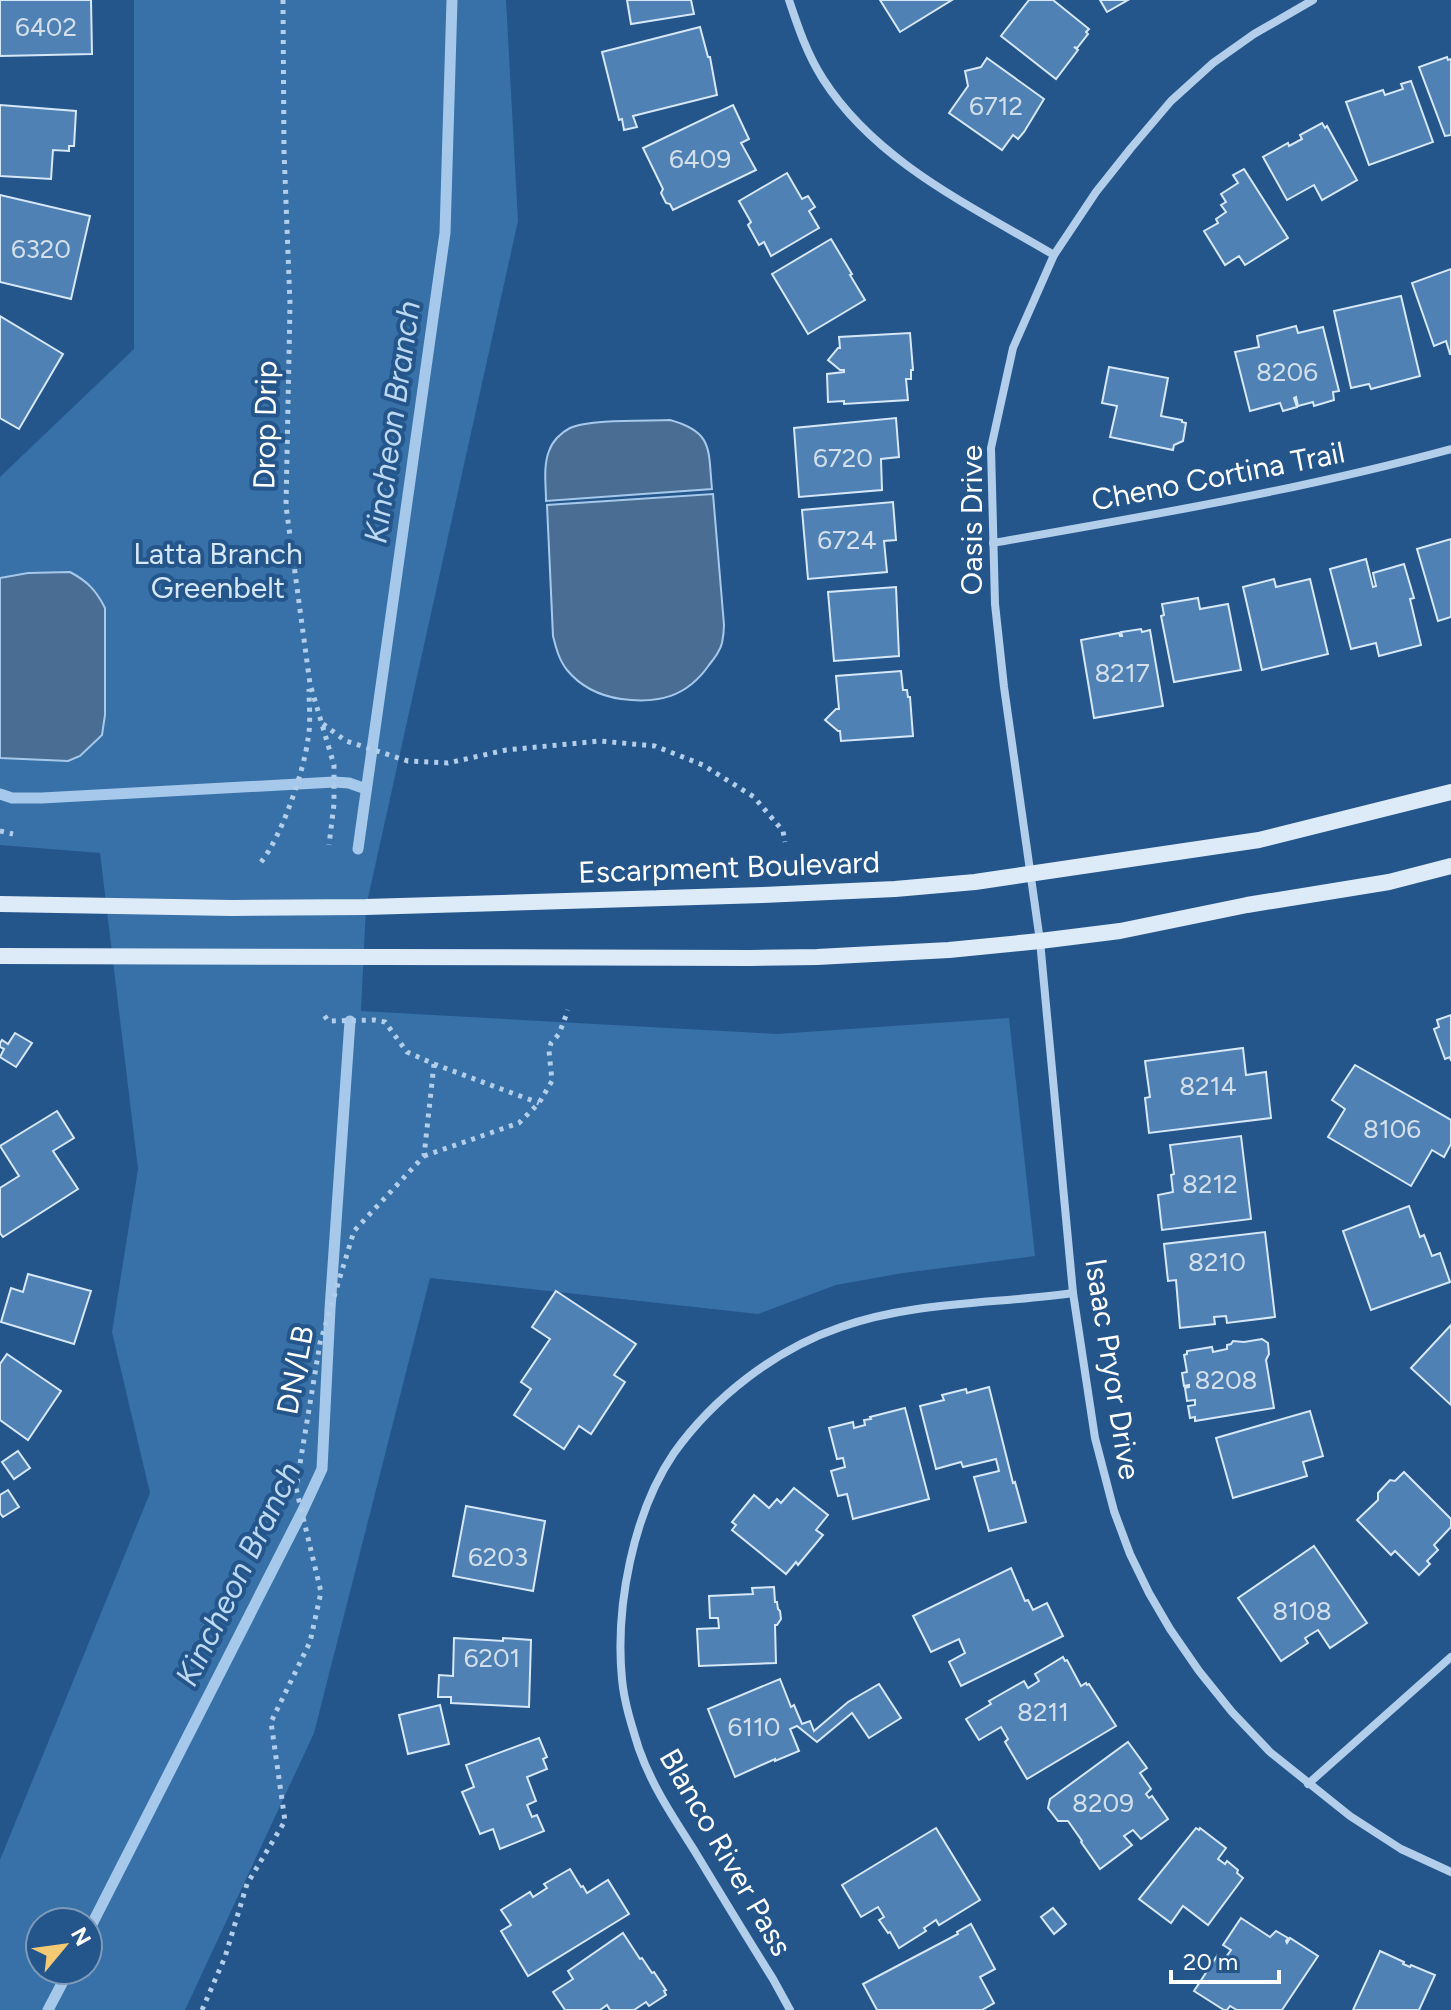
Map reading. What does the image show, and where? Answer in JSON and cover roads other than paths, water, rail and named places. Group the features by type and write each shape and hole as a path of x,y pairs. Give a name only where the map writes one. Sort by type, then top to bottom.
{"main road":[{"name":"Escarpment Boulevard","path":"0,904 232,908 497,905 895,889 961,883 1259,840 1451,792"},
{"path":"0,956 750,958 883,954 1120,931 1247,905 1389,882 1451,866"}],"street":[{"path":"789,0 802,39 823,79 874,137 921,177 1054,255"},
{"name":"Oasis Drive","path":"1031,873 995,604 991,448 1013,348 1054,255 1096,192 1171,101 1213,63 1254,34 1313,0"},
{"name":"Cheno Cortina Trail","path":"993,543 1252,497 1451,449"},
{"name":"Isaac Pryor Drive","path":"1031,873 1073,1293 1101,1463 1130,1554 1170,1629 1199,1671 1270,1752 1350,1816 1401,1849 1451,1872"},
{"name":"Blanco River Pass","path":"790,2010 654,1785 639,1748 622,1681 620,1639 630,1562 643,1517 673,1455 696,1425 764,1366 798,1345 839,1327 906,1310 1073,1293"},
{"path":"1308,1784 1451,1657"}],"waterway":[{"name":"Kincheon Branch","path":"358,849 445,233 452,0"},
{"path":"0,794 12,798 42,798 334,782 366,789"},
{"name":"Kincheon Branch","path":"101,1906 322,1469 350,1021"},
{"name":"Kincheon Branch","path":"48,2010 61,1986"}],"park label":[{"name":"Latta Branch Greenbelt","path":"218,570"}]}
